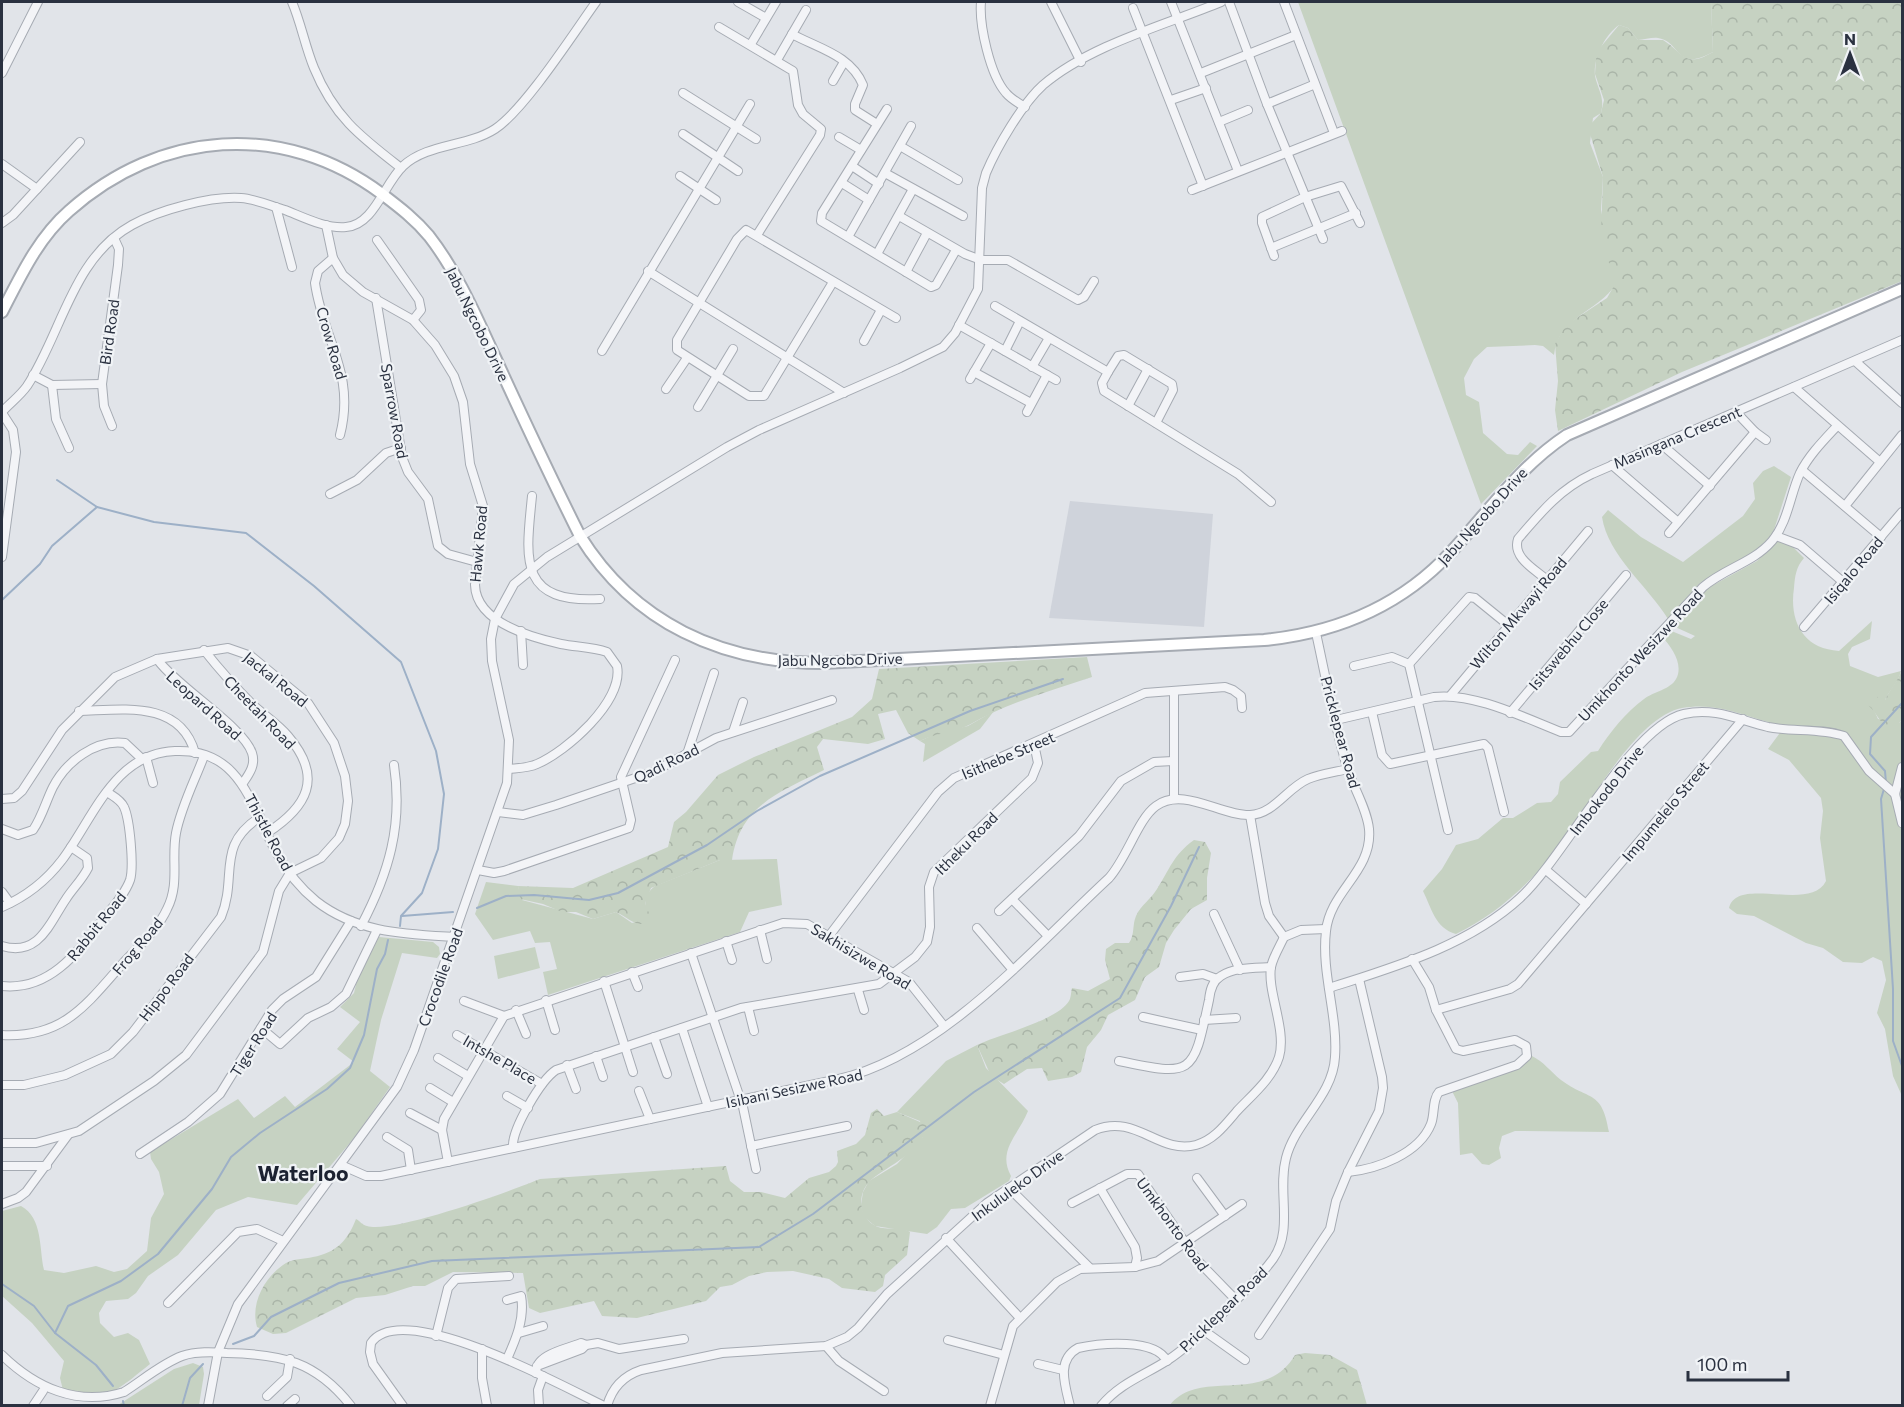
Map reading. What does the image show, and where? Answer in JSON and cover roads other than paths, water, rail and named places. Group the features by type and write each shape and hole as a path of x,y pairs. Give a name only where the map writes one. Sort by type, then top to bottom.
{"main road":[{"name":"Jabu Ngcobo Drive","path":"2,312 32,256 49,231 68,212 107,182 168,154 208,146 269,144 321,159 382,194 421,227 454,272 580,536 590,552 620,586 669,624 727,651 772,661 822,663 1264,640 1316,633 1375,610 1414,585 1450,553 1523,469 1542,452 1567,435 1902,289"}],"street":[{"path":"2,74 38,2"},
{"path":"292,2 314,68 337,109 352,129 401,168"},
{"path":"2,557 16,452 13,430 2,412 23,391 76,286 93,260 114,238 130,226 159,213 213,201 239,198 276,207 326,225 345,228 357,224 366,216 401,168 427,152 495,129 530,92 596,2"},
{"path":"738,2 766,18"},
{"path":"751,44 776,2"},
{"path":"981,2 986,42 995,73 1006,93 1025,107"},
{"path":"1052,2 1081,62"},
{"path":"1171,2 1238,171"},
{"name":"Crocodile Road","path":"208,1406 218,1352 238,1304 397,1087 414,1050 498,812 509,769 507,726 491,649 495,619 514,584 530,569 580,536 743,438 932,353 950,340 978,289 983,181 988,167 1025,107 1045,84 1081,62 1144,31 1221,2"},
{"path":"1229,2 1267,104 1323,238"},
{"path":"1191,190 1338,132 1313,84 1284,2"},
{"path":"1133,8 1144,31 1203,186"},
{"path":"777,60 806,10"},
{"path":"719,27 793,71 798,105 803,114 819,124 821,132 757,235"},
{"path":"792,34 814,46 830,50 844,62 863,85 855,104 855,110 877,124"},
{"path":"1201,73 1296,35"},
{"path":"833,81 844,62"},
{"path":"1267,104 1313,84"},
{"path":"1171,100 1206,87"},
{"path":"683,93 756,139"},
{"path":"602,351 750,104"},
{"path":"887,109 821,218 823,223 933,287 956,250"},
{"path":"1220,122 1248,110"},
{"path":"848,237 911,126"},
{"path":"683,134 738,171"},
{"path":"839,137 861,150"},
{"path":"2,223 37,189 80,141"},
{"path":"900,146 958,180"},
{"path":"2,164 37,189"},
{"path":"852,166 879,184"},
{"path":"885,173 963,216"},
{"path":"680,176 716,200"},
{"path":"842,183 869,200"},
{"path":"1356,213 1319,228 1272,252 1262,223 1262,217 1305,197 1339,185 1343,187 1356,213 1360,223"},
{"path":"877,254 914,189"},
{"path":"276,207 292,267"},
{"path":"899,216 956,250 981,260 1008,260 1078,300 1084,297 1094,281"},
{"name":"Hawk Road","path":"326,225 333,258 350,282 413,320 447,361 460,392 470,464 483,506 475,595 482,609 495,619 521,631 555,643 607,652 616,662 618,671 616,681 605,702 576,738 538,764 509,769"},
{"path":"833,282 768,394 759,398 749,396 677,350 676,344 699,304 743,231 748,230 896,318"},
{"path":"906,272 927,233"},
{"name":"Bird Road","path":"112,426 104,406 102,384 118,265 118,249 114,238"},
{"path":"377,240 419,300 421,310 413,320"},
{"name":"Crow Road","path":"333,258 318,271 315,283 345,391 345,416 340,435"},
{"path":"648,271 844,393"},
{"name":"Sparrow Road","path":"376,298 401,448 408,472 428,499 438,546 448,554 477,562"},
{"path":"995,306 1108,372"},
{"path":"864,341 881,310"},
{"path":"1005,351 1020,321"},
{"path":"959,325 1056,380"},
{"path":"1032,367 1049,338"},
{"name":"Masingana Crescent","path":"1546,579 1519,554 1516,546 1518,539 1565,488 1612,465 1902,340"},
{"path":"991,343 972,375 1031,403"},
{"path":"698,407 733,349"},
{"path":"1156,423 1173,387 1171,382 1122,355 1117,357 1102,388 1128,406 1238,474 1271,502"},
{"path":"666,389 687,358"},
{"path":"1855,361 1902,403"},
{"path":"1128,406 1148,369"},
{"path":"33,375 52,385 102,384"},
{"path":"1027,412 1047,375"},
{"path":"52,385 56,419 69,448"},
{"path":"1794,387 1880,462"},
{"path":"1736,412 1766,440"},
{"name":"Umkhonto Wesizwe Road","path":"1336,720 1417,701 1450,696 1478,702 1561,732 1569,732 1703,587 1721,574 1754,558 1776,536 1802,470 1837,426"},
{"path":"1669,533 1755,432"},
{"path":"1845,507 1902,435"},
{"path":"1661,444 1710,486"},
{"path":"330,494 357,480 386,453 401,448"},
{"path":"1612,465 1677,522"},
{"path":"1802,470 1881,537"},
{"path":"532,496 527,553 530,569 540,584 551,592 571,598 600,599"},
{"name":"Isiqalo Road","path":"1804,627 1902,512"},
{"name":"Wilton Mkwayi Road","path":"1450,696 1507,624 1588,531"},
{"path":"1776,536 1800,545 1843,582"},
{"name":"Isitswebhu Close","path":"1510,713 1626,575"},
{"path":"1409,664 1469,597 1475,598 1507,624"},
{"path":"521,631 523,665"},
{"name":"Pricklepear Road","path":"1101,1406 1121,1387 1167,1360 1203,1330 1269,1264 1284,1236 1282,1186 1286,1158 1298,1131 1326,1087 1335,1065 1326,929 1340,894 1365,861 1369,842 1368,822 1348,769 1316,633"},
{"name":"Jackal Road","path":"2,799 14,798 21,791 50,746 79,711 115,677 157,659 228,648 251,656 304,698 334,743 345,776 348,793 342,831 321,858 290,873"},
{"name":"Cheetah Road","path":"204,650 246,698 287,735 305,768 307,782 302,804 292,816 267,833"},
{"path":"1354,666 1392,657 1409,664"},
{"name":"Leopard Road","path":"157,659 170,676 221,718 247,744 253,762 243,783"},
{"path":"478,870 499,873 627,830 631,820 621,783 623,772 675,660"},
{"path":"1409,664 1448,830"},
{"path":"687,754 714,673"},
{"name":"Isithebe Street","path":"829,936 948,782 1137,695 1228,688 1240,696 1242,708"},
{"path":"1174,691 1174,799 1250,815 1269,808 1308,779 1348,769"},
{"name":"Qadi Road","path":"498,812 527,814 621,783 653,772 733,732 832,700"},
{"path":"733,732 743,702"},
{"path":"79,711 121,707 158,715 186,731 195,753"},
{"path":"1372,712 1385,762 1393,765 1484,744 1490,755 1504,812"},
{"name":"Imbokodo Drive","path":"1329,988 1412,959 1464,937 1496,918 1519,899 1546,870 1616,774 1662,723 1675,717 1699,712 1730,714 1768,727 1844,736 1869,771 1895,794"},
{"name":"Impumelelo Street","path":"1436,1010 1514,987 1743,719"},
{"path":"2,829 18,835 33,830 58,778 74,760 87,751 107,744 125,743 144,758 153,783"},
{"name":"Itheku Road","path":"513,1148 513,1135 542,1083 553,1072 567,1065 748,1007 858,990 879,984 894,974 915,957 927,942 930,927 928,894 934,872 1032,778 1038,763 1034,744"},
{"name":"Thistle Road","path":"2,907 43,880 71,847 117,778 144,758 176,751 195,753 224,765 243,783 267,833 290,873 316,901 361,926 377,930 454,937"},
{"name":"Frog Road","path":"2,1035 38,1033 69,1020 100,991 159,922 168,908 175,886 177,830 204,756"},
{"path":"999,911 1079,836 1121,782 1154,762 1173,760"},
{"path":"361,926 385,876 395,841 398,803 394,765"},
{"path":"1902,767 1895,794 1902,823"},
{"name":"Rabbit Road","path":"2,986 28,984 63,966 77,952 126,889 132,871 127,819 123,806 106,792"},
{"name":"Isibani Sesizwe Road","path":"341,1165 372,1177 708,1107 877,1069 969,1009 1117,869 1151,811 1161,803 1174,799"},
{"path":"1250,815 1265,903 1269,916 1284,937"},
{"name":"Hippo Road","path":"2,1085 24,1085 75,1072 103,1059 126,1040 221,917 226,899 234,843 242,830 260,818"},
{"path":"2,946 30,946 46,933 67,897 88,868 87,858 71,847"},
{"path":"1546,870 1586,904"},
{"path":"2,1143 36,1143 68,1136 109,1113 186,1055 263,952 279,891 290,873"},
{"path":"2,892 10,903"},
{"path":"1012,899 1047,935"},
{"path":"1214,914 1240,970"},
{"name":"Tiger Road","path":"140,1154 188,1122 220,1094 261,1028 283,999 316,977 351,921"},
{"name":"Sakhisizwe Road","path":"504,1016 516,1010 760,930 799,922 829,936 912,985 944,1026"},
{"path":"977,928 1012,969"},
{"path":"1119,1061 1163,1070 1181,1069 1194,1059 1211,988 1217,979 1224,974 1240,970 1271,967 1284,937 1301,930 1326,929"},
{"path":"261,1028 280,1044 308,1018 332,1007 350,989 352,977 377,930"},
{"path":"760,930 767,959"},
{"path":"726,941 732,960"},
{"path":"691,953 740,1100 756,1169"},
{"path":"1348,1172 1363,1170 1399,1157 1413,1147 1430,1126 1438,1092 1517,1065 1527,1056 1526,1046 1515,1040 1459,1050 1454,1046 1436,1010 1429,987 1412,959"},
{"name":"Inkululeko Drive","path":"605,1406 612,1391 623,1379 641,1370 722,1353 826,1346 853,1333 881,1299 946,1238 1009,1188 1095,1130 1107,1126 1127,1126 1181,1147 1196,1145 1211,1138 1262,1085 1278,1058 1280,1044 1271,967"},
{"path":"632,972 638,987"},
{"path":"1180,976 1203,974 1217,979"},
{"path":"1259,1335 1266,1319 1330,1229 1334,1208 1348,1172 1379,1111 1383,1088 1359,979"},
{"path":"604,981 633,1072"},
{"path":"858,990 864,1010"},
{"path":"448,1162 442,1130 453,1102 504,1016 464,1000"},
{"path":"546,1000 555,1029"},
{"path":"748,1007 754,1030"},
{"path":"516,1010 526,1034"},
{"path":"1143,1017 1202,1030"},
{"path":"1204,1020 1236,1018"},
{"path":"682,1028 708,1107"},
{"name":"Intshe Place","path":"457,1035 542,1083"},
{"path":"654,1037 667,1074"},
{"path":"596,1056 603,1077"},
{"path":"438,1058 468,1076"},
{"path":"567,1065 576,1089"},
{"path":"430,1088 453,1102"},
{"path":"639,1090 650,1119"},
{"path":"507,1096 528,1108"},
{"path":"410,1113 442,1130"},
{"path":"751,1146 847,1126"},
{"path":"2,1204 18,1198 47,1166 68,1136"},
{"path":"387,1137 408,1150 411,1170"},
{"path":"2,1166 47,1166"},
{"name":"Umkhonto Road","path":"1072,1203 1131,1173 1138,1174 1203,1266 1235,1299"},
{"path":"1197,1178 1225,1216"},
{"path":"1009,1188 1089,1268"},
{"path":"1100,1188 1135,1247 1137,1258 1135,1267"},
{"path":"990,1406 1010,1331 1020,1318 1065,1275 1089,1268 1135,1267 1158,1261 1242,1204"},
{"path":"168,1303 238,1232 257,1229 283,1241"},
{"path":"946,1238 1020,1318"},
{"path":"436,1336 448,1288 456,1279 509,1276"},
{"path":"507,1300 521,1296 519,1333 507,1359"},
{"path":"519,1333 543,1326"},
{"path":"1203,1330 1245,1360"},
{"path":"403,1406 373,1364 370,1352 371,1343 378,1335 389,1331 408,1331 436,1336 482,1349 539,1372 605,1406"},
{"path":"539,1406 539,1372 549,1355 581,1343 585,1345 598,1343 619,1349 684,1339"},
{"path":"948,1340 1004,1355"},
{"path":"826,1346 839,1361 884,1391"},
{"path":"1070,1406 1063,1370 1068,1355 1086,1347 1151,1346 1163,1353 1167,1360"},
{"path":"482,1349 481,1372 487,1406"},
{"path":"2,1355 43,1391 70,1404 89,1404 114,1398 182,1356 218,1352 264,1354 291,1359 317,1372 341,1392 351,1406"},
{"path":"267,1396 287,1377 291,1359"},
{"path":"1038,1364 1063,1370"},
{"path":"33,1406 43,1391"},
{"path":"287,1406 295,1399"}],"waterway":[{"path":"57,480 97,507 154,522 246,533 314,586 401,662 436,751 444,794 438,849 422,893 401,916 400,926"},
{"path":"2,600 40,564 52,546 97,507"},
{"path":"477,908 506,896 534,895 589,900 618,893 707,845 757,811 820,776 970,711 1063,679"},
{"path":"1886,783 1885,771 1870,754 1871,737 1902,703"},
{"path":"1884,789 1881,799 1893,989 1893,1041 1902,1066"},
{"path":"233,1344 254,1336 271,1317 339,1283 432,1261 759,1247 813,1214 974,1092 1120,998 1171,906 1199,847"},
{"path":"402,916 453,912"},
{"path":"55,1333 68,1306 121,1281 158,1254 212,1189 231,1157 260,1133 327,1089 350,1068 364,1035 377,969 385,954 388,940"},
{"path":"2,1284 34,1306 55,1333 96,1365 113,1386"},
{"path":"182,1406 190,1378 203,1364"},
{"path":"123,1401 124,1406"}],"district":[{"name":"Waterloo","path":"303,1172"}]}
